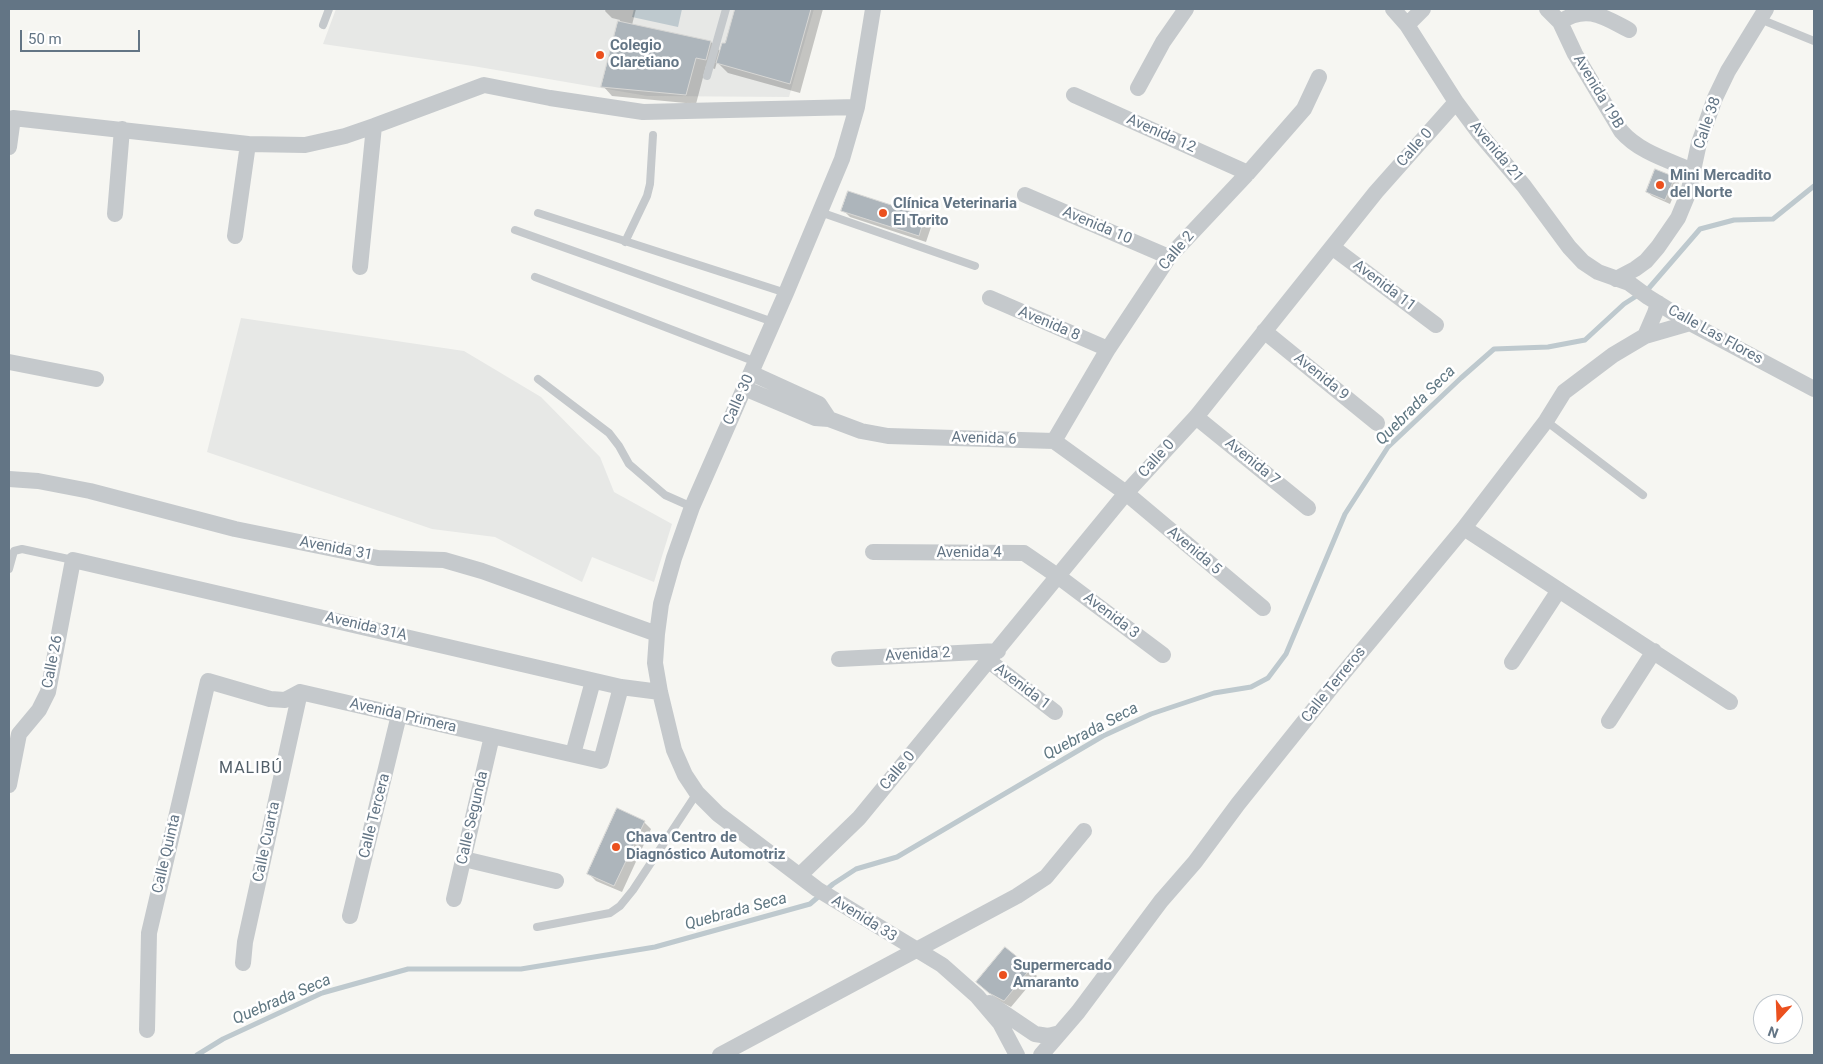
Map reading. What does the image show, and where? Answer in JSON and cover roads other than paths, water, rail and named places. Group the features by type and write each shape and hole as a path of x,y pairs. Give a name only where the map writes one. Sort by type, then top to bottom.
{"street":[{"name":"Calle 30","path":"697,794 685,775 674,750 660,692 655,663 656,634 661,604 674,558 692,507 786,293 842,159 857,107 873,9"},
{"path":"1138,88 1163,42 1186,9"},
{"name":"Avenida 21","path":"1393,9 1407,24 1456,102 1479,133 1524,186 1569,247 1583,262 1598,272 1622,281"},
{"path":"1407,24 1423,9"},
{"name":"Avenida 19B","path":"1547,9 1560,22 1575,54 1620,130 1630,141 1642,149 1693,171"},
{"path":"1560,22 1571,15 1592,12 1629,30"},
{"name":"Calle 38","path":"1622,281 1658,247 1678,218 1688,194 1699,143 1715,98 1728,71 1763,14"},
{"name":"Calle 2","path":"1054,441 1108,349 1169,257 1248,173 1304,109 1319,77"},
{"path":"9,147 13,118 248,144 305,146 345,136 484,85 550,98 643,112 857,107"},
{"name":"Avenida 12","path":"1074,95 1248,173"},
{"name":"Calle 0","path":"800,875 859,818 1126,493 1196,417 1376,192 1456,102"},
{"path":"360,267 374,126"},
{"path":"115,214 122,129"},
{"path":"235,236 248,144"},
{"name":"Avenida 10","path":"1025,195 1169,257"},
{"name":"Avenida 11","path":"1332,247 1436,325"},
{"name":"Calle Las Flores","path":"1622,281 1690,323 1814,389"},
{"name":"Avenida 8","path":"990,298 1108,349"},
{"path":"1646,336 1656,313 1653,300"},
{"name":"Calle Terreros","path":"1040,1055 1078,1012 1161,901 1195,862 1256,781 1464,528 1546,421 1564,392 1612,355 1646,336 1690,323"},
{"name":"Avenida 9","path":"1264,331 1377,424"},
{"path":"9,362 96,380"},
{"name":"Avenida 6","path":"754,367 819,404 829,419"},
{"name":"Avenida 6","path":"744,388 814,418 829,419 861,431 888,436 1054,441"},
{"name":"Avenida 7","path":"1196,417 1308,508"},
{"path":"1054,441 1126,493"},
{"name":"Avenida 31","path":"9,479 90,491 235,529 378,558 444,560 482,571 656,634"},
{"name":"Avenida 5","path":"1126,493 1263,608"},
{"path":"1464,528 1730,702"},
{"name":"Avenida 4","path":"873,552 1024,553 1059,576"},
{"name":"Avenida 31A","path":"73,560 593,681 660,692"},
{"name":"Calle 26","path":"9,785 19,734 39,710 48,692 73,560"},
{"name":"Avenida 3","path":"1059,576 1163,655"},
{"path":"1512,662 1560,590"},
{"path":"1609,721 1654,652"},
{"name":"Avenida 2","path":"839,659 993,656"},
{"name":"Avenida 1","path":"993,656 1055,712"},
{"name":"Calle Quinta","path":"147,1030 149,933 208,681 270,699 285,700 300,692"},
{"path":"573,754 593,681"},
{"name":"Avenida Primera","path":"300,692 601,761 621,687"},
{"name":"Calle Cuarta","path":"243,963 245,942 300,692"},
{"name":"Calle Tercera","path":"350,916 399,715"},
{"name":"Calle Segunda","path":"454,899 492,736"},
{"name":"Avenida 33","path":"697,794 718,814 817,889 942,965 977,996 1000,1023 1017,1055"},
{"path":"720,1055 1017,896 1046,877 1084,831"},
{"path":"464,859 556,881"},
{"path":"977,996 1014,1018 1035,1034 1048,1036 1060,1033"}],"lane":[{"path":"323,25 329,9"},
{"path":"707,76 726,9"},
{"path":"1763,14 1814,41"},
{"path":"625,242 647,196 650,184 653,135"},
{"path":"538,212 625,242 786,293"},
{"path":"820,212 975,266"},
{"path":"515,230 773,322"},
{"path":"535,277 754,367"},
{"path":"538,378 609,434 619,446 629,464 665,495 692,507"},
{"path":"1546,421 1643,495"},
{"path":"9,568 14,552 22,549 73,560"},
{"path":"537,927 610,913 620,906 634,890 697,794"}],"waterway":[{"name":"Quebrada Seca","path":"197,1055 223,1039 322,993 408,969 521,969 655,947 810,904 833,884 856,869 897,857 1103,736 1151,714 1214,693 1251,687 1268,678 1286,654 1345,514 1388,447 1461,378 1494,349 1548,347 1585,340 1624,304 1649,288 1700,229 1734,220 1773,219 1814,186"}],"place":[{"name":"Colegio Claretiano","path":"600,55"},
{"name":"Mini Mercadito del Norte","path":"1660,185"},
{"name":"Clínica Veterinaria El Torito","path":"883,213"},
{"name":"Chava Centro de Diagnóstico Automotriz","path":"616,847"},
{"name":"Supermercado Amaranto","path":"1003,975"}],"district":[{"name":"MALIBÚ","path":"251,769"}]}
